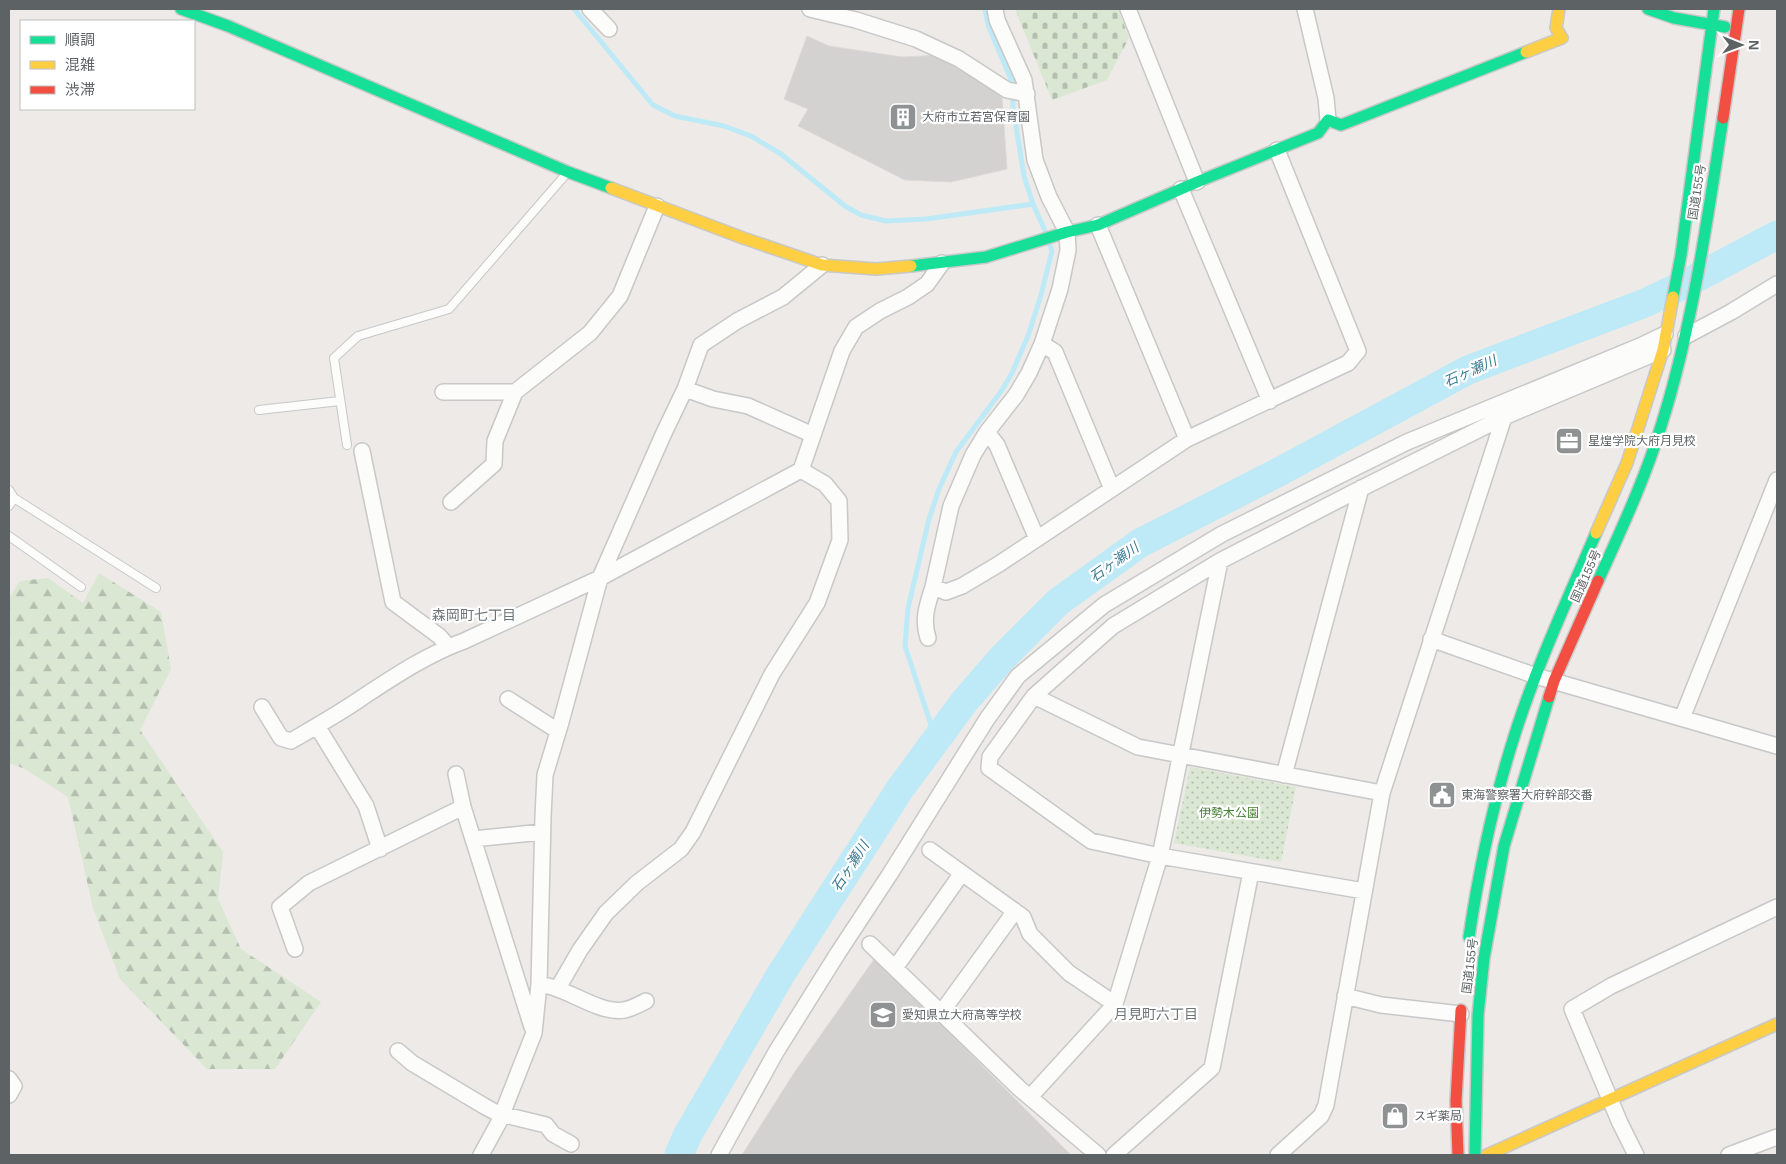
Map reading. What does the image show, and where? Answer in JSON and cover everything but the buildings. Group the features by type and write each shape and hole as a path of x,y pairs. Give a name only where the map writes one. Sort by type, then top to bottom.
{"main road":[{"path":"181,9 238,30 568,172 657,206 822,265 876,268 942,263 986,256 1098,225 1318,133 1328,120 1341,125 1562,38 1556,28 1559,9"},
{"path":"1648,9 1674,18 1736,29"},
{"name":"国道155号","path":"1467,950 1478,878 1494,805 1514,736 1548,645 1627,463 1664,350 1681,255 1714,9"},
{"name":"国道155号","path":"1475,1155 1478,1015 1484,958 1504,846 1554,681 1630,510 1662,424 1686,336 1705,236 1739,9"},
{"name":"国道155号","path":"1458,1155 1456,1122 1462,994"},
{"path":"1487,1155 1777,1024"}],"street":[{"path":"590,9 609,29"},
{"path":"810,9 859,14 944,51 1006,90 1027,94"},
{"path":"928,638 924,628 925,614 951,506 973,454 987,432 1016,395 1029,373 1042,344 1060,288 1068,250 1035,160 1024,80 997,20 995,9"},
{"path":"1128,9 1198,182"},
{"path":"1305,9 1326,98 1328,120"},
{"path":"933,587 946,592 962,586 1037,539 1186,439 1348,363 1358,351 1277,150"},
{"path":"1181,189 1270,401"},
{"path":"450,502 494,464 495,441 515,392 590,333 620,296 657,206"},
{"path":"1098,225 1186,439"},
{"path":"262,707 280,738 291,741 382,684 448,646 464,641 600,578 801,470 842,351 856,327 927,284 942,263"},
{"path":"481,1155 503,1114 534,1033 540,984 542,832 545,775 600,578 702,345 737,320 783,297 822,265"},
{"path":"1686,336 1777,284"},
{"path":"719,1155 776,1052 987,718 1018,676 1104,605 1222,534 1407,442 1640,346 1667,327"},
{"path":"1042,344 1055,352 1112,489"},
{"path":"1364,892 1160,856 1091,841 989,768 990,757 1034,696 1113,626 1220,561 1504,417 1664,350"},
{"path":"684,389 713,399 748,406 813,435"},
{"path":"443,392 515,392"},
{"path":"1278,1155 1321,1116 1326,1104 1382,793 1504,417"},
{"path":"987,432 997,446 1037,539"},
{"path":"362,451 393,602 439,636 448,646"},
{"path":"558,988 580,950 606,913 638,883 681,849 693,832 772,674 817,603 840,540 839,501 825,484 801,470"},
{"path":"1682,718 1777,480"},
{"path":"1284,775 1361,488"},
{"path":"1030,1097 1114,1004 1160,856 1220,561"},
{"path":"1431,639 1536,676 1777,746"},
{"path":"1034,696 1138,747 1181,757 1382,793"},
{"path":"508,699 558,731"},
{"path":"317,726 366,806 380,849"},
{"path":"456,774 473,838 534,1033"},
{"path":"295,949 280,907 309,883 464,807"},
{"path":"473,838 542,832"},
{"path":"930,850 1023,917 1030,934 1069,973 1114,1004"},
{"path":"1114,1155 1212,1068 1251,872"},
{"path":"895,968 962,873"},
{"path":"1636,1155 1572,1009 1611,986 1777,907"},
{"path":"941,1013 1015,911"},
{"path":"870,944 1030,1097 1098,1155"},
{"path":"540,984 558,988 609,1010 624,1010 646,1001"},
{"path":"1345,996 1381,1005 1461,1014"},
{"path":"398,1051 412,1063 484,1106 503,1114 546,1125 553,1134 571,1144"},
{"path":"9,1079 14,1086 9,1096"},
{"path":"1729,1155 1777,1138"}],"lane":[{"path":"348,445 334,358 358,336 449,309 568,172"},
{"path":"258,410 340,401"},
{"path":"9,490 14,498 156,588"},
{"path":"9,506 14,498"},
{"path":"9,536 81,586"}],"green space":[{"path":"1015,9 1118,9 1129,38 1107,80 1052,100"},
{"path":"99,573 161,612 171,669 140,730 223,852 218,899 241,949 321,1002 275,1069 207,1069 120,979 93,908 68,797 25,769 9,763 9,598 20,581 48,578 83,603"},
{"name":"伊勢木公園","path":"1190,767 1296,787 1281,862 1174,843"}],"waterway":[{"path":"574,9 653,105 675,116 724,126 751,136 781,154 845,206 861,215 886,221 926,219 1033,204"},
{"path":"985,9 988,25 1013,84 1013,107 1024,176 1033,204 1046,233"},
{"name":"石ヶ瀬川","path":"679,1155 687,1136 781,974 900,789 964,702 1003,657 1058,602 1140,543 1275,474 1468,370 1645,303 1777,235"},
{"path":"936,740 905,646 908,608 929,519 939,489 956,452 1002,390 1012,373 1028,336 1041,295 1052,251 1049,243"}],"traffic: fast":[{"path":"181,9 228,26 568,172 611,188"},
{"path":"1648,9 1674,18 1725,27"},
{"path":"1673,297 1681,255 1714,9"},
{"path":"911,266 986,257 1067,232 1098,225 1318,133 1328,120 1341,125 1526,52"},
{"path":"1598,581 1633,503 1662,423 1673,386 1691,310 1723,118"},
{"path":"1469,937 1487,836 1514,737 1542,660 1596,533"},
{"path":"1475,1155 1478,1015 1484,958 1504,846 1549,697"}],"traffic: slow":[{"path":"1526,52 1562,38 1556,28 1559,9"},
{"path":"611,188 743,238 822,265 876,269 911,266"},
{"path":"1596,533 1627,463 1663,350 1673,297"},
{"path":"1487,1155 1777,1024"}],"traffic: jam":[{"path":"1723,118 1739,9"},
{"path":"1549,697 1554,681 1598,581"},
{"path":"1458,1155 1456,1101 1461,1010"}],"place":[{"name":"大府市立若宮保育園","path":"903,117"},
{"name":"星煌学院大府月見校","path":"1569,441"},
{"name":"東海警察署大府幹部交番","path":"1442,795"},
{"name":"愛知県立大府高等学校","path":"883,1015"},
{"name":"スギ薬局","path":"1395,1116"}],"district":[{"name":"森岡町七丁目","path":"474,615"},
{"name":"月見町六丁目","path":"1156,1014"}]}
